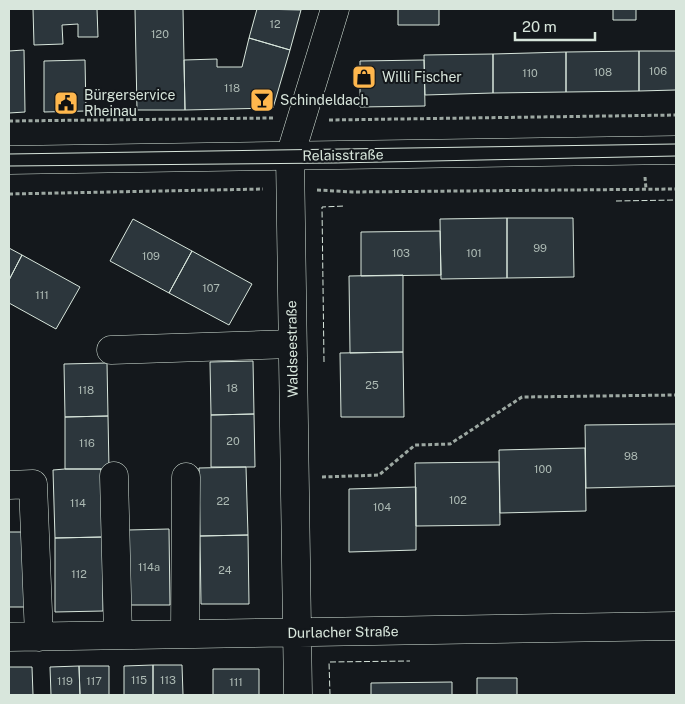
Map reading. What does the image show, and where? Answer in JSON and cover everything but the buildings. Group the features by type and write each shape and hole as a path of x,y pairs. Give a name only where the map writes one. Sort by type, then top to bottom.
{"street":[{"name":"Waldseestraße","path":"298,695 290,156 336,9"},
{"name":"Relaisstraße","path":"9,160 676,150"},
{"path":"111,350 292,344"},
{"path":"114,476 118,635"},
{"path":"185,634 186,476"},
{"path":"9,485 33,484 39,636"},
{"name":"Durlacher Straße","path":"9,637 676,626"}],"path":[{"path":"9,121 253,117 300,120 676,115"},
{"path":"9,194 290,189 352,192 676,189"},
{"path":"294,478 379,475 415,445 450,444 522,397 676,395"}],"tram line":[{"path":"9,154 676,144"},
{"path":"9,166 335,163 676,156"}],"fence":[{"path":"616,201 676,200"},
{"path":"324,362 322,207 345,206"},
{"path":"330,695 329,662 410,661"}],"place":[{"name":"Willi Fischer","path":"364,77"},
{"name":"Schindeldach","path":"262,100"},
{"name":"Bürgerservice Rheinau","path":"66,103"}]}
